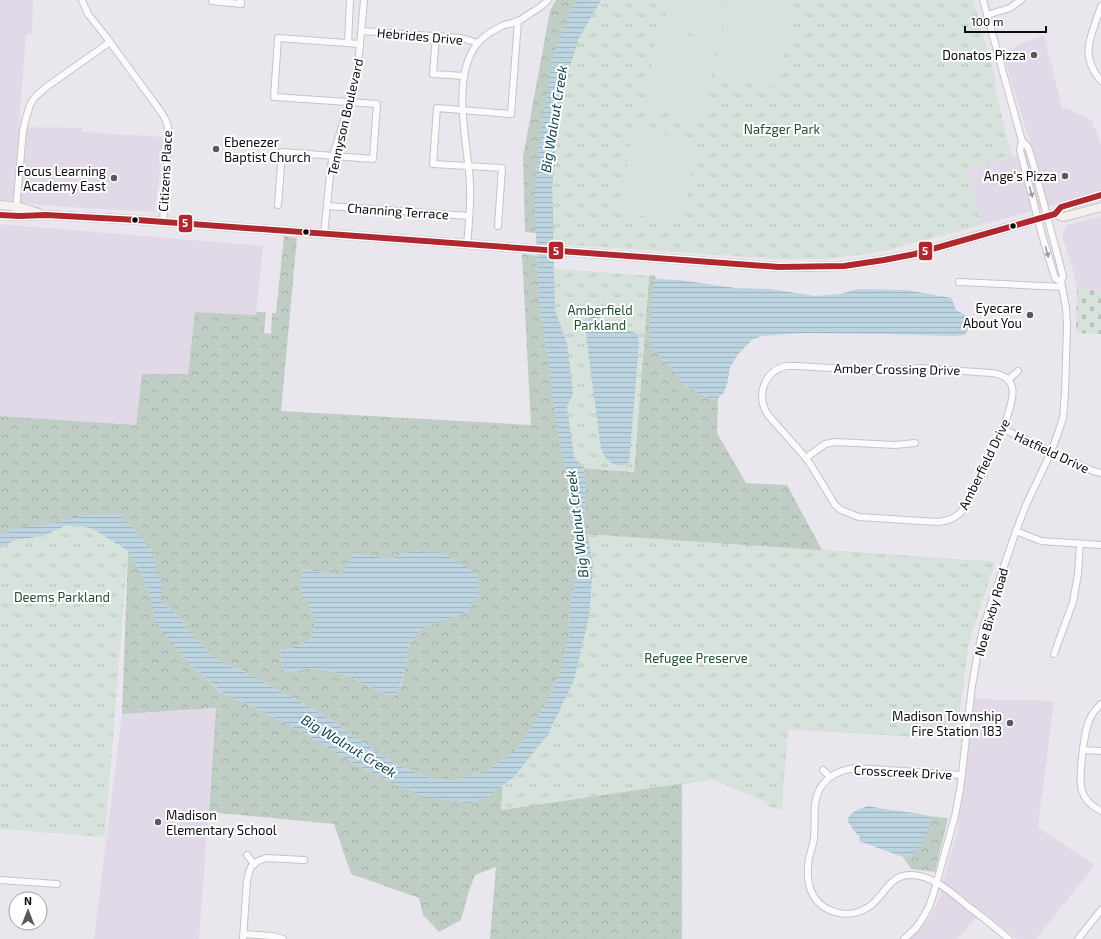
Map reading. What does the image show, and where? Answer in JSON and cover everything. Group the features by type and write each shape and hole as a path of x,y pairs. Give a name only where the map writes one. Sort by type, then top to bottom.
{"main road":[{"path":"0,214 15,216 46,215 163,222 779,267 802,267 844,266 916,254 1051,215 1061,207 1101,195"},
{"path":"0,205 16,207 46,215"},
{"path":"1051,215 1064,217 1101,208"}],"street":[{"name":"Citizens Place","path":"82,0 88,14 160,110 168,125 169,135 163,222"},
{"path":"212,0 241,4 241,0"},
{"path":"348,43 350,0"},
{"name":"Tennyson Boulevard","path":"324,234 333,156 354,91 362,31 364,0"},
{"path":"467,245 470,186 462,110 464,76 470,57 478,43 490,32 518,21 545,4 548,0"},
{"name":"Noe Bixby Road","path":"983,0 1022,141 1020,150 1038,219 1055,278 1062,284"},
{"path":"987,14 1010,8 1021,0"},
{"path":"1101,6 1090,35 1088,52 1091,68 1101,81"},
{"path":"498,226 502,168 433,164 437,108 511,114 518,21"},
{"name":"Hebrides Drive","path":"362,31 462,38 478,43"},
{"path":"436,36 433,74 464,76"},
{"path":"278,205 282,152 373,159 378,104 274,97 278,38 360,44"},
{"path":"15,216 23,133 30,105 35,97 45,88 110,42"},
{"name":"Noe Bixby Road","path":"904,939 916,928 932,901 955,816 960,790 972,686 979,643 987,614 1026,505 1051,452 1062,424 1065,403 1067,316 1062,284 1063,276 1051,215 1028,147 1022,141"},
{"name":"Channing Terrace","path":"327,206 469,216"},
{"path":"959,282 1062,284"},
{"name":"Amber Crossing Drive","path":"806,458 768,415 765,409 762,392 766,382 771,375 782,367 790,366 877,371 934,368 999,374 1008,380"},
{"path":"1008,380 1018,371"},
{"name":"Amberfield Drive","path":"806,458 835,505 845,513 859,517 937,522 950,520 960,514 967,504 1003,429 1011,407 1013,392 1011,384 1008,380"},
{"name":"Hatfield Drive","path":"1003,429 1093,471 1101,473"},
{"path":"806,458 825,444 836,442 895,445 915,442"},
{"path":"1016,531 1041,541 1101,545"},
{"path":"1054,654 1075,595 1080,544"},
{"path":"1101,704 1089,722 1084,741 1081,785 1082,793 1092,805 1101,811"},
{"path":"1083,750 1101,751"},
{"name":"Crosscreek Drive","path":"830,777 842,770 857,768 961,775"},
{"path":"823,770 830,777 824,783 816,800 814,837 808,866 808,882 813,895 818,902 831,911 851,914 868,908 893,881 902,876 914,875 928,878 937,882 1009,939"},
{"path":"247,855 254,864"},
{"path":"283,939 272,936 243,937 249,872 254,864 266,858 304,860"},
{"path":"0,880 57,884"},
{"path":"1078,939 1101,910"}],"shaded area":[{"path":"0,0 33,0 32,34 26,34 19,127 82,128 82,132 164,137 155,212 0,201"},
{"path":"1043,36 1052,65 1062,109 1066,108 1092,120 1093,127 1096,129 1101,145 1101,192 982,225 967,170 1012,157 1033,153 1003,54 1021,43"},
{"path":"1101,216 1101,291 1077,289 1072,266 1062,236 1067,225"},
{"path":"0,224 263,246 256,315 195,312 188,374 142,374 136,425 0,416"},
{"path":"974,697 980,699 1054,701 1038,827 1095,865 1036,939 1017,939 982,911 957,939 906,939 920,928 931,914 940,896 956,837 961,808 971,711"},
{"name":"Madison Elementary School","path":"216,708 199,939 94,939 122,714"}],"green space":[{"path":"556,0 601,0 579,38 554,235 525,232 523,157 550,11"},
{"name":"Nafzger Park","path":"601,0 973,0 995,77 995,89 1012,157 967,170 982,225 880,252 826,259 779,259 554,244 552,188 557,133 566,78 579,38"},
{"path":"671,0 705,0 727,5 719,39 664,28"},
{"path":"728,0 764,0 794,6 777,87 714,77"},
{"path":"658,29 716,41 704,119 644,109"},
{"path":"633,130 696,139 683,220 621,213"},
{"path":"284,236 297,238 281,411 531,425 522,254 537,256 539,299 558,432 565,469 577,565 570,608 569,636 560,673 546,704 517,749 488,770 457,780 433,779 399,766 331,720 244,671 231,667 214,657 195,638 179,617 159,599 151,549 39,526 14,528 0,536 0,416 136,425 142,374 188,374 195,312 256,315 256,312 266,312 264,333 271,334 272,313 276,313","holes":["413,551 468,611 422,628 409,643 401,685 393,697 343,674 310,668 284,673 280,652 311,640 316,619 300,590 303,569 341,576 353,553 390,559"]},
{"name":"Amberfield Parkland","path":"548,268 649,276 634,472 573,467"},
{"path":"654,275 657,279 653,283 653,349 675,372 681,383 710,399 718,398 717,433 746,483 787,485 822,550 995,562 968,644 956,739 788,729 781,810 768,806 767,802 713,779 682,784 682,939 490,939 496,867 475,875 461,920 439,932 423,915 419,898 351,874 334,824 209,812 216,708 122,714 128,551 138,568 150,595 157,623 189,663 222,693 263,711 387,781 488,796 574,680 587,533 584,516 586,493 584,468 634,472 649,276"},
{"path":"1077,289 1101,291 1101,334 1076,333"},
{"name":"Deems Parkland","path":"67,522 92,528 128,551 105,837 0,829 0,548 15,540 43,536"},
{"name":"Refugee Preserve","path":"586,534 995,562 968,644 956,739 788,729 781,810 768,806 767,802 713,779 501,810 504,767 567,689"},
{"path":"929,816 948,818 935,872 911,869 903,857 911,857 930,824"}],"water":[{"name":"Big Walnut Creek","path":"578,0 601,0 579,38 566,78 557,133 552,188 555,311 567,343 573,392 567,407 574,457 584,468 586,493 584,516 593,565 589,617 574,680 548,734 514,777 488,796 471,803 427,798 387,781 263,711 223,693 189,663 156,623 150,595 138,568 128,551 92,528 67,525 43,536 15,540 0,548 0,536 14,528 39,526 84,515 119,514 151,549 163,590 159,599 179,617 195,638 214,657 231,667 244,671 331,720 399,766 433,779 457,780 488,770 517,749 546,704 560,673 569,636 570,608 577,565 565,469 558,432 539,299 534,191 542,122 554,53 571,9"},
{"path":"657,279 680,280 735,288 770,289 815,296 840,294 858,289 907,290 951,298 956,310 969,317 970,324 965,335 956,336 802,333 762,336 752,340 739,353 730,367 727,385 723,394 718,398 710,399 681,383 675,372 653,349 649,339 653,283"},
{"path":"593,316 605,319 637,334 639,344 629,462 622,466 609,461 601,449 584,320"},
{"path":"413,551 446,554 477,574 479,593 468,611 423,628 409,643 406,665 400,686 393,697 343,674 310,668 284,673 280,652 311,640 316,619 300,590 303,569 340,576 353,553 390,559"},
{"path":"869,806 929,816 930,824 922,843 911,857 903,857 859,841 860,837 847,820 854,812"}],"transit line":[{"name":"5","path":"0,215 46,215 137,220 779,267 844,266 915,254 1055,214 1061,207 1101,195"}],"place":[{"name":"Donatos Pizza","path":"1034,55"},
{"name":"Ebenezer Baptist Church","path":"216,149"},
{"name":"Ange's Pizza","path":"1065,176"},
{"name":"Focus Learning Academy East","path":"114,178"},
{"name":"Eyecare About You","path":"1030,315"},
{"name":"Madison Township Fire Station 183","path":"1010,723"},
{"name":"Madison Elementary School","path":"158,822"}]}
